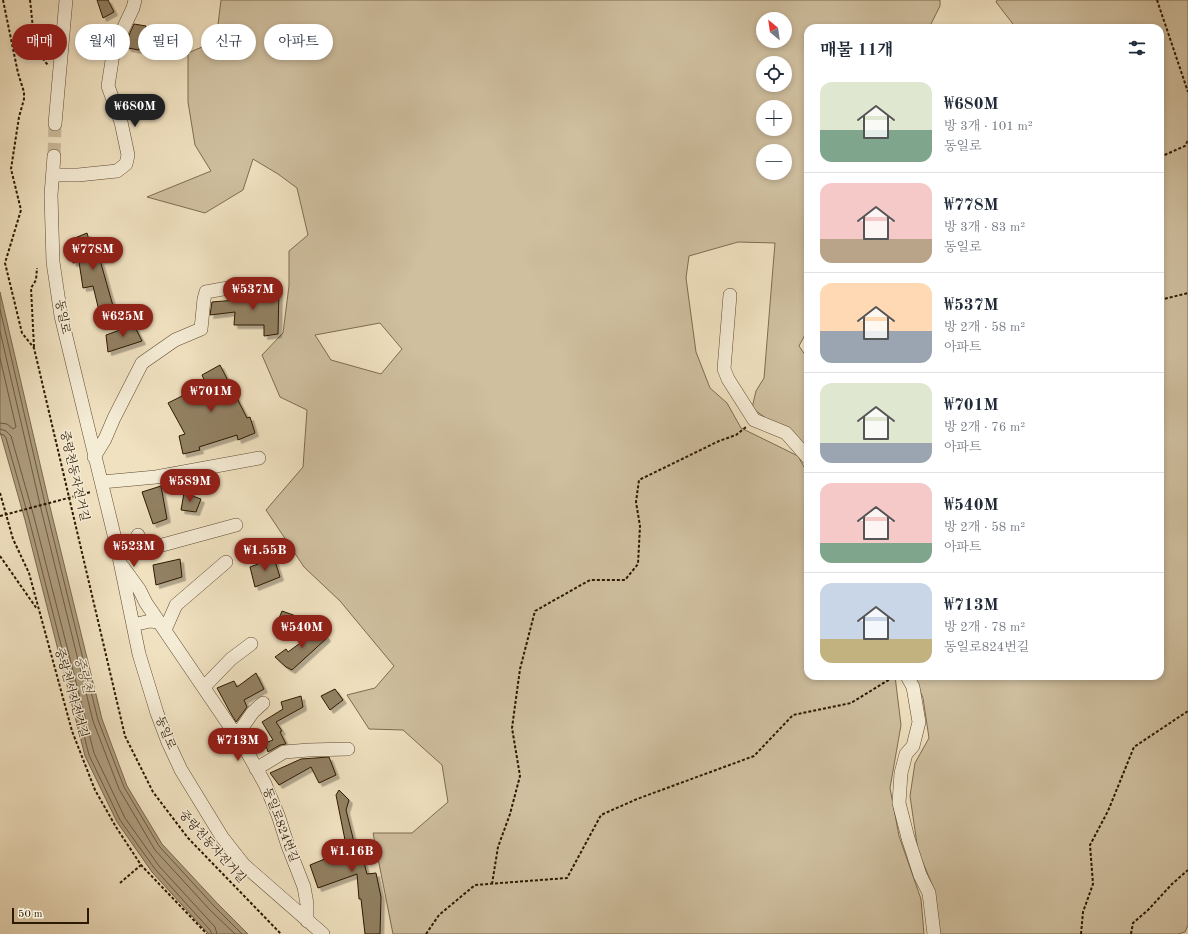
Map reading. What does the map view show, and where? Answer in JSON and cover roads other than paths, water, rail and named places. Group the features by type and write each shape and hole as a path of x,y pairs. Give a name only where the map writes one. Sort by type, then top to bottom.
{"street":[{"path":"55,124 66,0"},
{"path":"53,175 78,175 117,171 126,164 128,155 121,122 108,86 114,48 133,8 135,0"},
{"name":"동일로","path":"54,156 51,195 53,262 61,316 94,457 102,482 139,654 157,713 180,770 222,836 244,865 323,934"},
{"path":"94,457 105,439 142,363 175,340 201,328 206,292 250,284"},
{"path":"730,295 724,369 728,379 754,420 786,433 804,453"},
{"path":"102,482 156,477 259,458"},
{"path":"117,547 139,539 155,546 236,524"},
{"path":"133,625 150,621 162,626 176,605 226,562"},
{"name":"동일로824번길","path":"120,564 139,589 146,603 246,750 256,769 278,815 304,887 307,904 307,921"},
{"path":"204,687 231,659 251,644"},
{"path":"909,680 913,687 919,722 913,746 906,754 901,773 899,803 915,860 920,875 929,893 934,934"},
{"path":"236,736 252,712 263,703"},
{"path":"246,750 257,740"},
{"path":"256,769 284,752 348,749"}],"water":[{"name":"중랑천","path":"0,292 50,507 102,719 127,786 162,844 248,934 209,934 202,927 152,872 117,822 85,756 25,520 0,432"}],"tunnel":[{"path":"54,156 55,124"}]}
